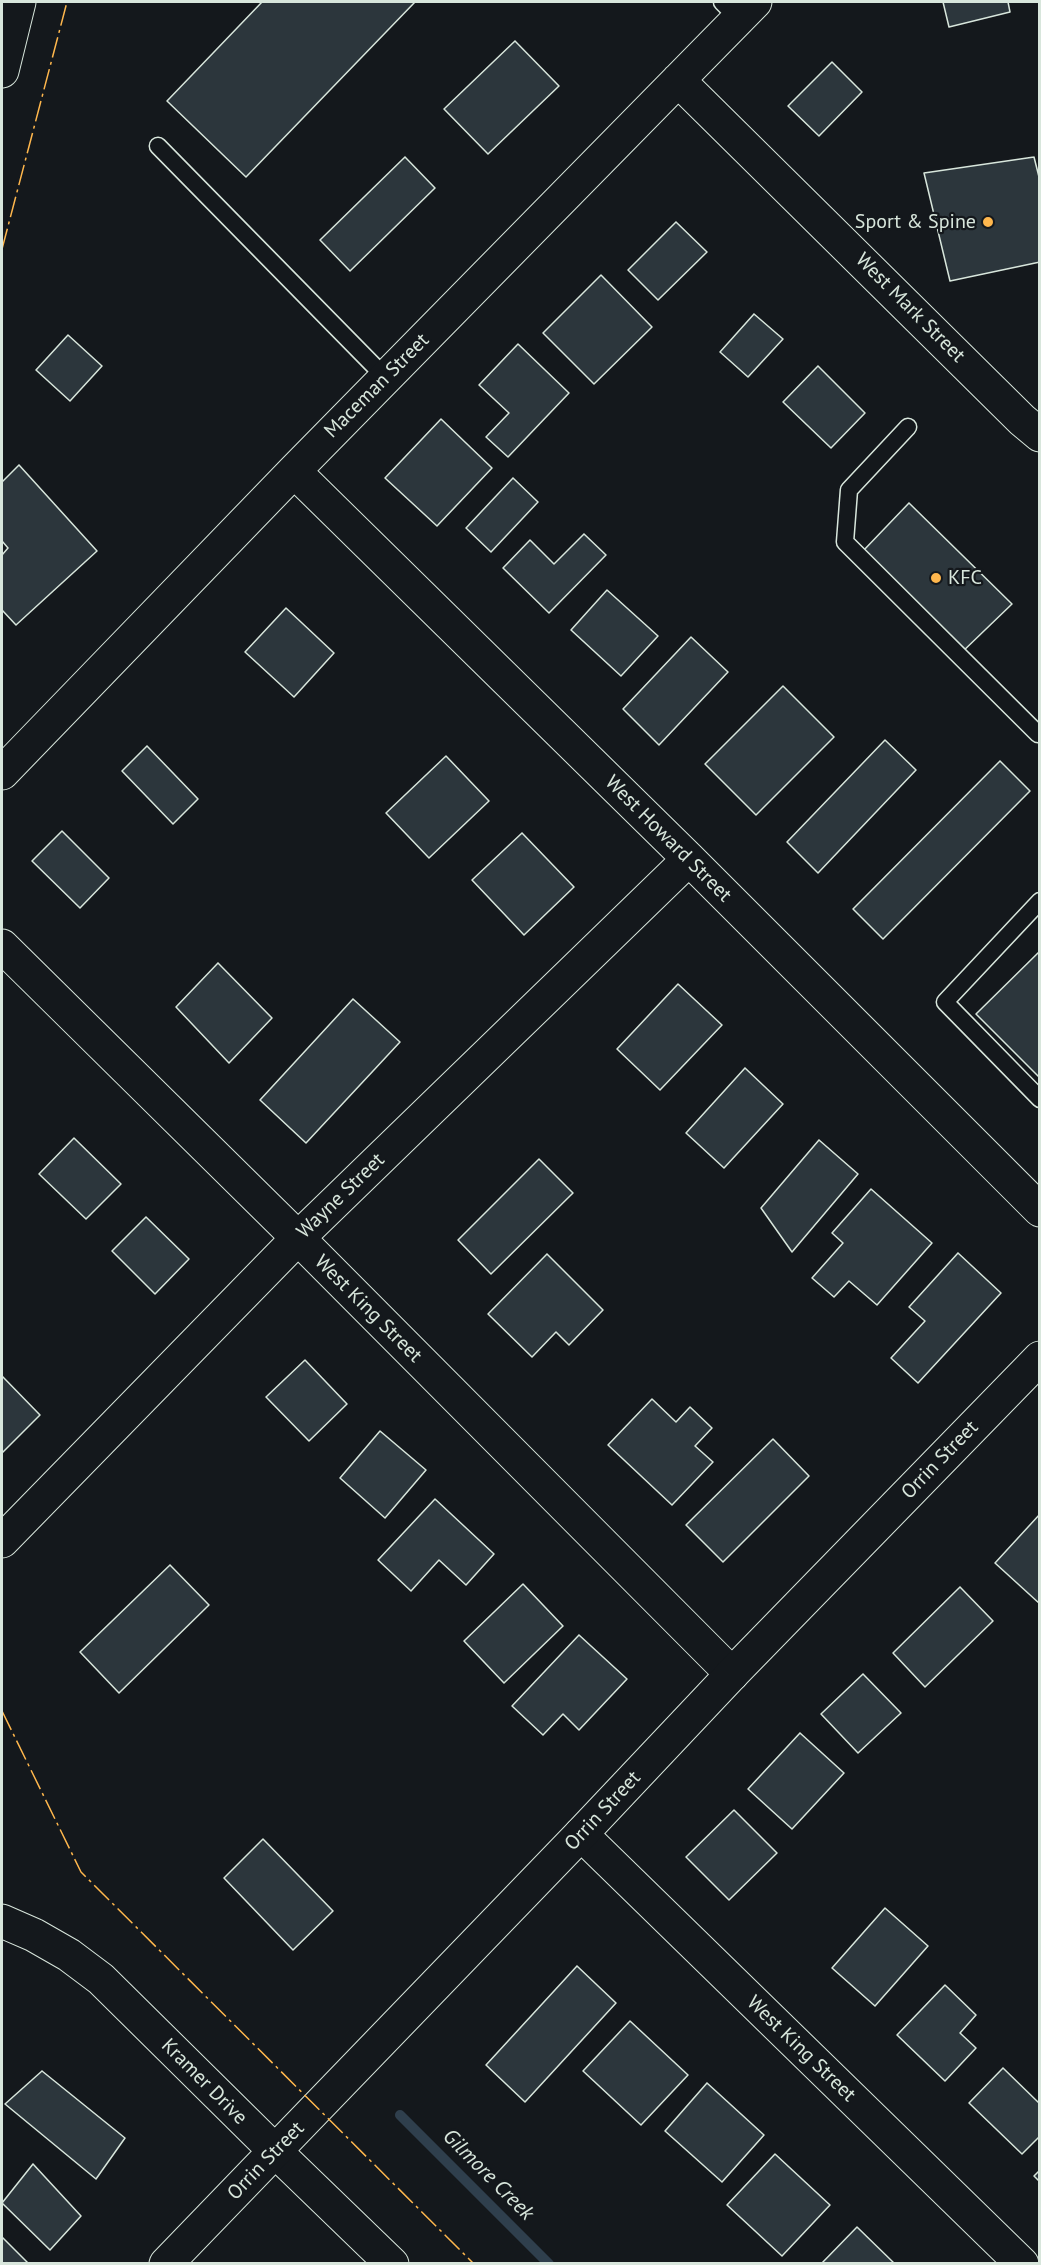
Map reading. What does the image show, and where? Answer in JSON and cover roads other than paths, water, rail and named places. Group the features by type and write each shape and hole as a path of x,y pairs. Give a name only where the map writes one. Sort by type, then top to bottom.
{"street":[{"path":"2,71 19,2"},
{"name":"Maceman Street","path":"2,773 294,471 678,80 739,7"},
{"name":"West Mark Street","path":"678,80 1022,420 1040,435"},
{"name":"West Howard Street","path":"294,471 689,859 1040,1210"},
{"name":"Wayne Street","path":"2,1541 298,1238 689,859"},
{"name":"West King Street","path":"2,946 298,1238 732,1674"},
{"name":"Orrin Street","path":"166,2264 732,1674 1040,1358"},
{"name":"West King Street","path":"581,1834 1022,2264"},
{"name":"Kramer Drive","path":"2,1922 34,1935 69,1955 101,1979 392,2264"}],"lane":[{"path":"158,146 386,378"},
{"path":"908,427 849,490 844,542 1038,734"},
{"path":"1040,902 945,1002 1040,1099"}],"waterway":[{"name":"Gilmore Creek","path":"400,2115 549,2264"}],"place":[{"name":"Sport & Spine","path":"988,222"},
{"name":"KFC","path":"936,578"}]}
